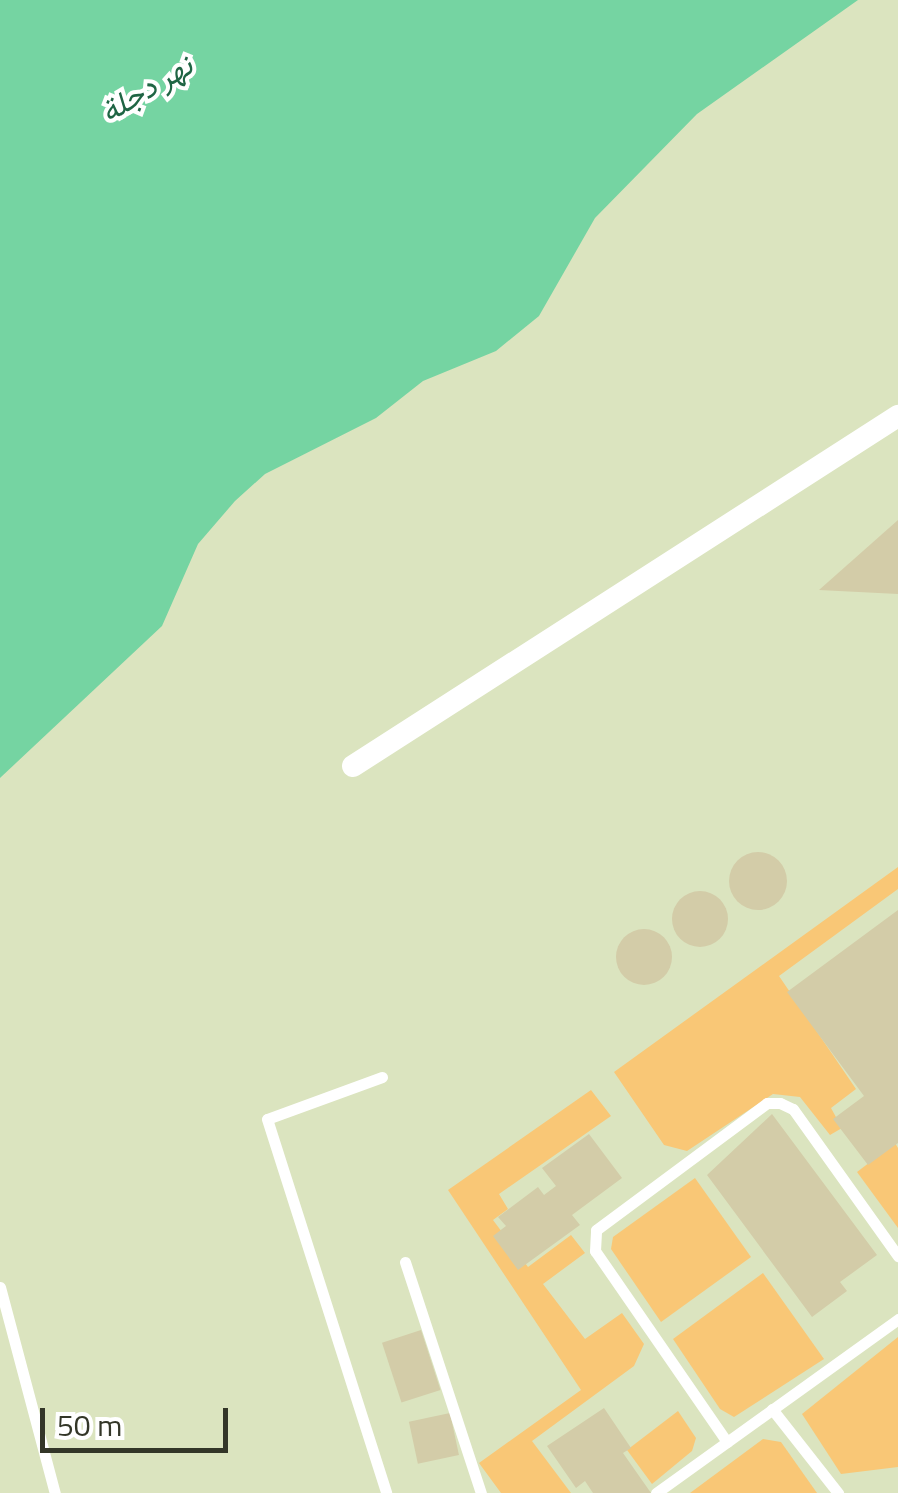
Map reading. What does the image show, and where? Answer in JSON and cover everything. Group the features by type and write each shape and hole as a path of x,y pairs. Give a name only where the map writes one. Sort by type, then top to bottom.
{"street":[{"path":"353,766 898,416"}],"lane":[{"path":"382,1077 268,1119 386,1493"},
{"path":"727,1442 595,1250 596,1230 768,1103 780,1103 792,1108 898,1256"},
{"path":"405,1262 481,1493"},
{"path":"0,1287 54,1493"},
{"path":"656,1493 898,1319"},
{"path":"772,1409 838,1493"}],"shaded area":[{"path":"898,867 898,889 779,976 856,1089 831,1108 842,1128 830,1135 800,1097 773,1094 687,1151 664,1145 614,1072"},
{"path":"591,1090 611,1116 499,1194 508,1209 493,1220 528,1267 571,1235 585,1253 543,1284 585,1339 622,1313 644,1344 634,1366 532,1441 571,1493 501,1493 479,1463 581,1390 448,1190"},
{"path":"895,1143 898,1148 898,1228 857,1172"},
{"path":"695,1178 751,1257 661,1322 611,1249 613,1237"},
{"path":"763,1273 824,1359 734,1417 720,1409 673,1339"},
{"path":"898,1337 898,1467 841,1474 802,1414"},
{"path":"678,1411 696,1438 692,1451 652,1484 627,1450"},
{"path":"763,1439 781,1442 817,1493 690,1493"}],"water":[{"name":"نهر دجلة","path":"0,0 858,0 697,114 595,218 539,316 496,351 423,381 376,418 265,474 235,501 198,544 162,626 0,778"}],"building":[{"path":"898,520 898,594 819,590"},
{"path":"758,852 778,861 787,881 778,901 758,910 738,901 729,881 738,861"},
{"path":"700,891 720,899 728,919 720,939 700,947 680,939 672,919 680,899"},
{"path":"898,910 898,1143 868,1165 833,1119 864,1096 787,992"},
{"path":"644,929 664,937 672,957 664,977 644,985 624,977 616,957 624,937"},
{"path":"772,1114 877,1255 840,1282 847,1291 812,1317 707,1175"},
{"path":"589,1134 622,1178 572,1215 580,1225 518,1270 493,1236 506,1226 498,1217 538,1187 544,1195 556,1186 542,1168"},
{"path":"421,1330 440,1390 401,1403 382,1343"},
{"path":"604,1408 631,1448 623,1453 651,1493 593,1493 585,1481 576,1488 547,1446"},
{"path":"450,1413 459,1455 418,1464 409,1422"}]}
